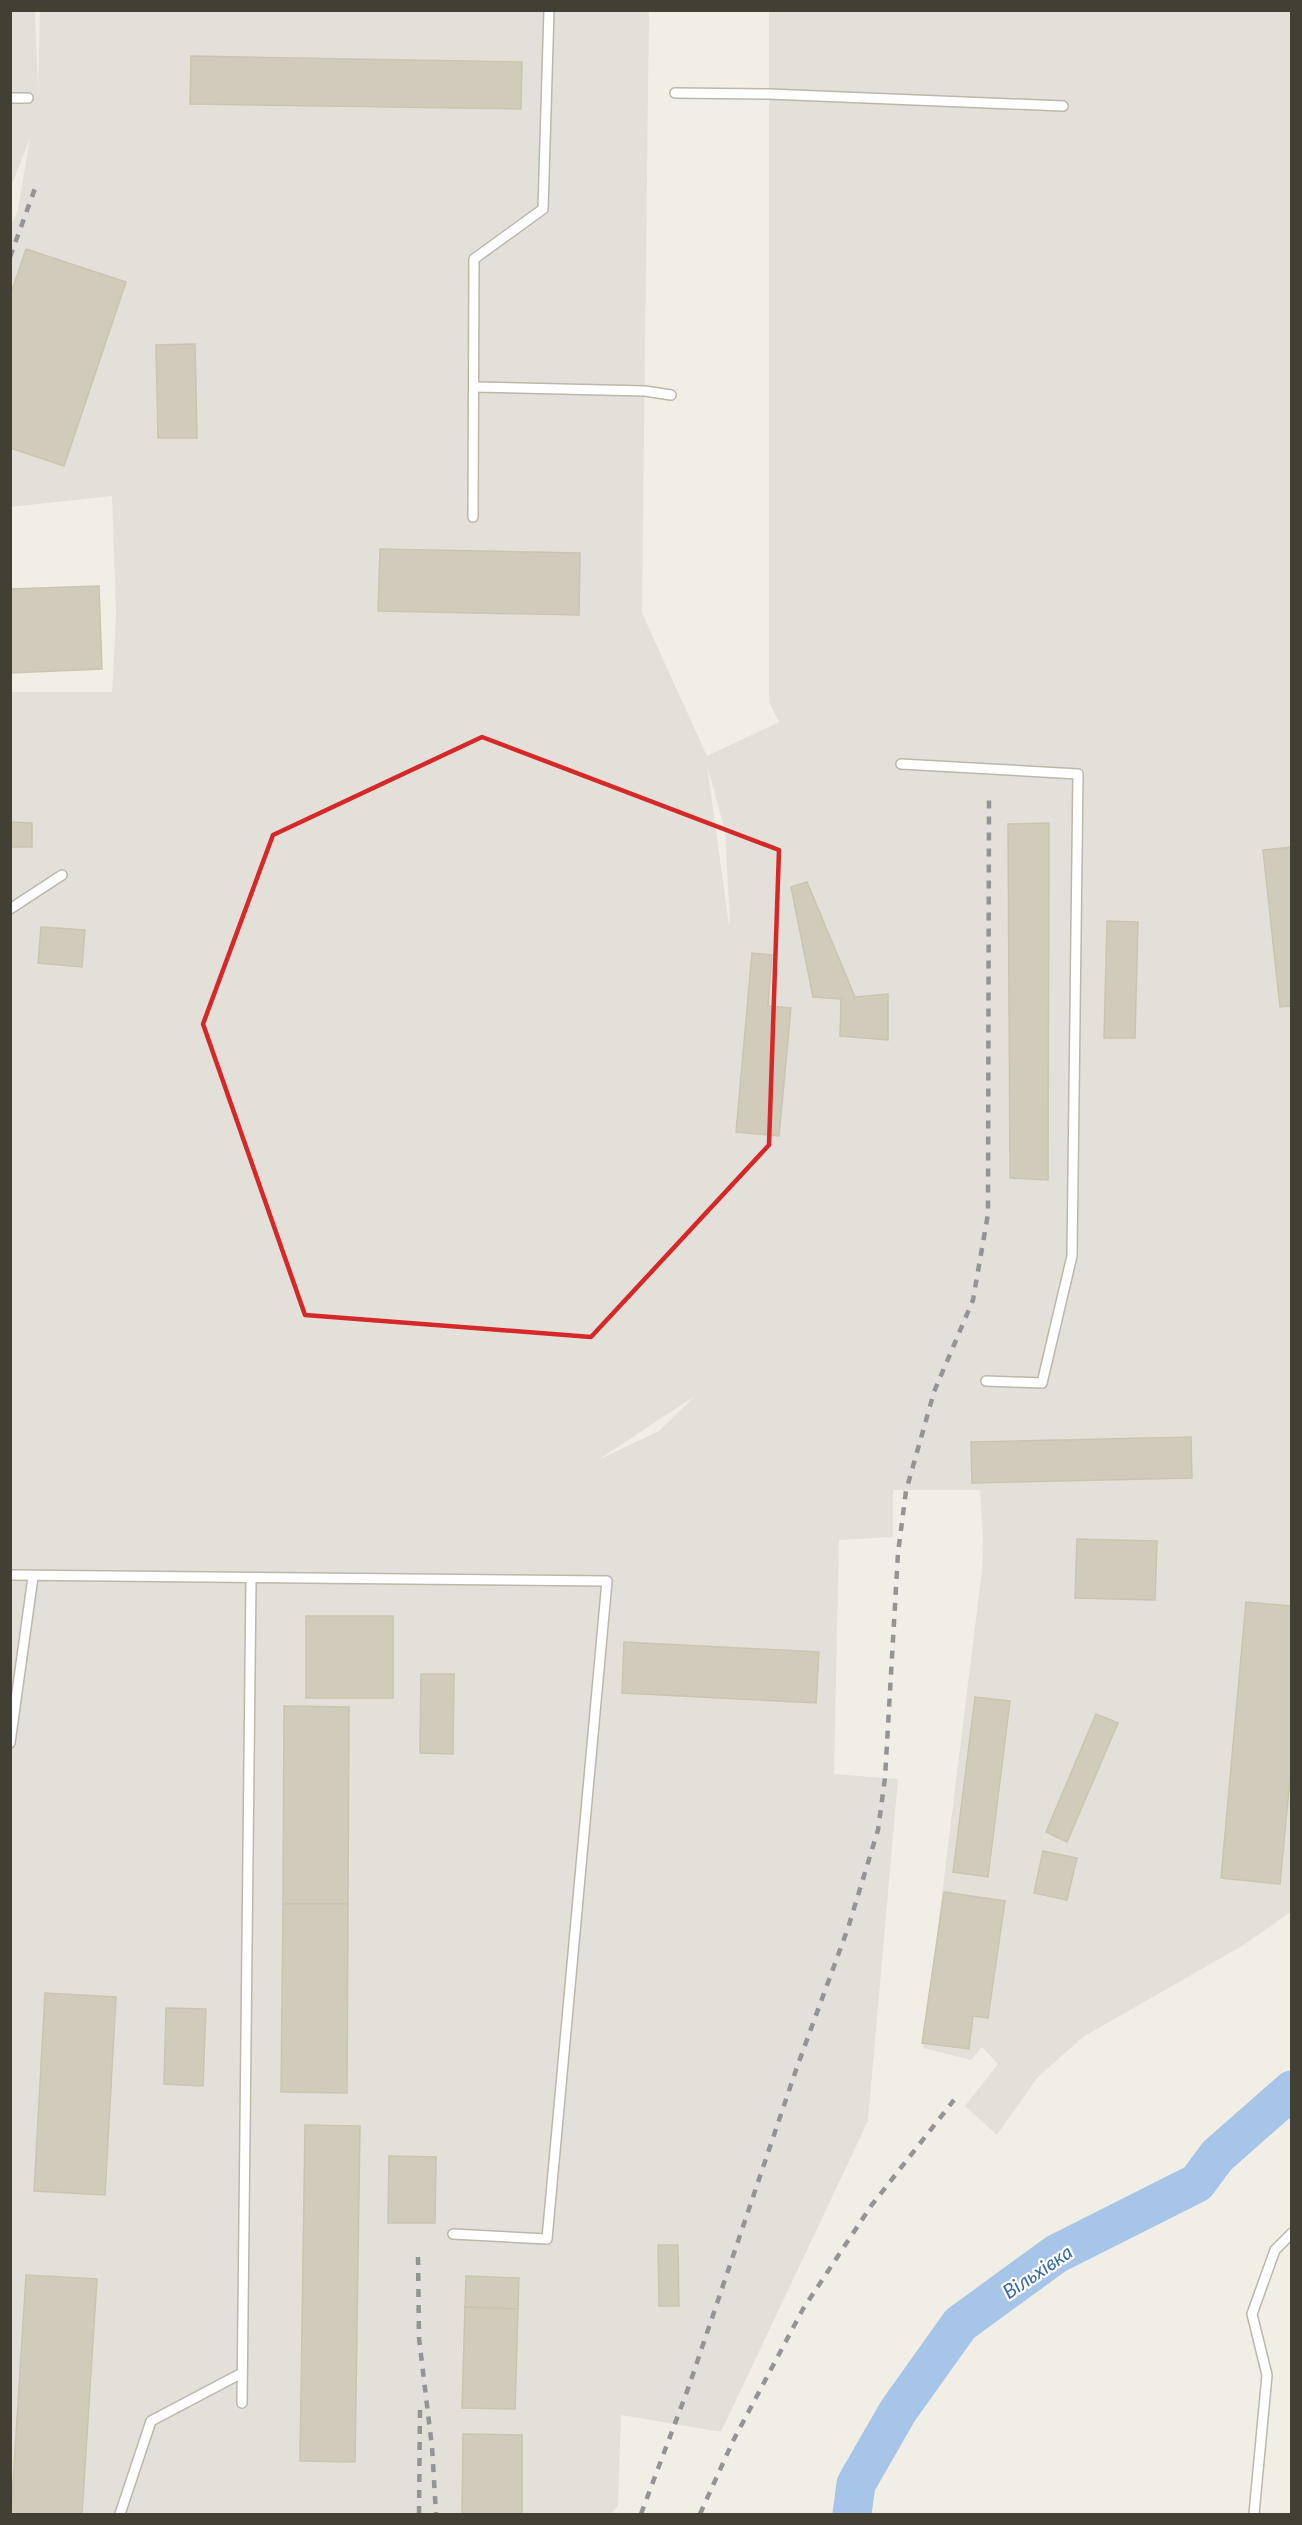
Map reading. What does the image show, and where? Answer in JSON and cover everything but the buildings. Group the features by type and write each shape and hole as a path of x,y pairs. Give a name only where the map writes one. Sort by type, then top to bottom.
{"lane":[{"path":"473,518 474,260 543,209 549,10"},
{"path":"675,93 769,94 1064,106"},
{"path":"10,98 28,98"},
{"path":"474,387 645,392 671,395"},
{"path":"900,764 1078,774 1072,1256 1042,1383 986,1381"},
{"path":"10,909 62,875"},
{"path":"10,1575 607,1581 547,2239 453,2234"},
{"path":"10,1743 33,1577"},
{"path":"242,2403 251,1579"},
{"path":"1254,2514 1267,2375 1252,2314 1275,2250 1292,2232"},
{"path":"120,2514 151,2421 242,2373"}],"highlighted area":[{"path":"482,737 779,850 769,1145 591,1337 305,1315 203,1024 273,835"}],"shaded area":[{"path":"11,11 35,11 38,88 40,11 649,11 642,613 707,756 779,722 769,702 769,11 1291,11 1291,1912 1242,1946 1083,2037 1037,2078 997,2135 965,2106 998,2064 982,2047 971,2060 923,2048 982,1570 980,1490 893,1490 893,1537 839,1540 834,1774 898,1779 868,2121 721,2432 621,2415 618,2506 611,2514 11,2514 11,692 112,692 116,614 112,496 11,507 11,226 18,209 30,138 11,187","holes":["707,765 725,831 730,925 729,925","695,1396 659,1431 598,1460"]}],"waterway":[{"name":"Вільхівка","path":"852,2514 856,2484 898,2411 960,2324 1056,2254 1197,2183 1217,2156 1292,2090"}],"railway":[{"path":"10,257 37,183"},
{"path":"641,2514 689,2386 797,2067 848,1928 878,1830 885,1778 898,1553 906,1491 934,1392 973,1300 988,1214 989,798"},
{"path":"700,2514 733,2441 803,2309 871,2206 954,2100"},
{"path":"418,2257 419,2338 432,2447 436,2514"},
{"path":"419,2514 420,2407"}]}
